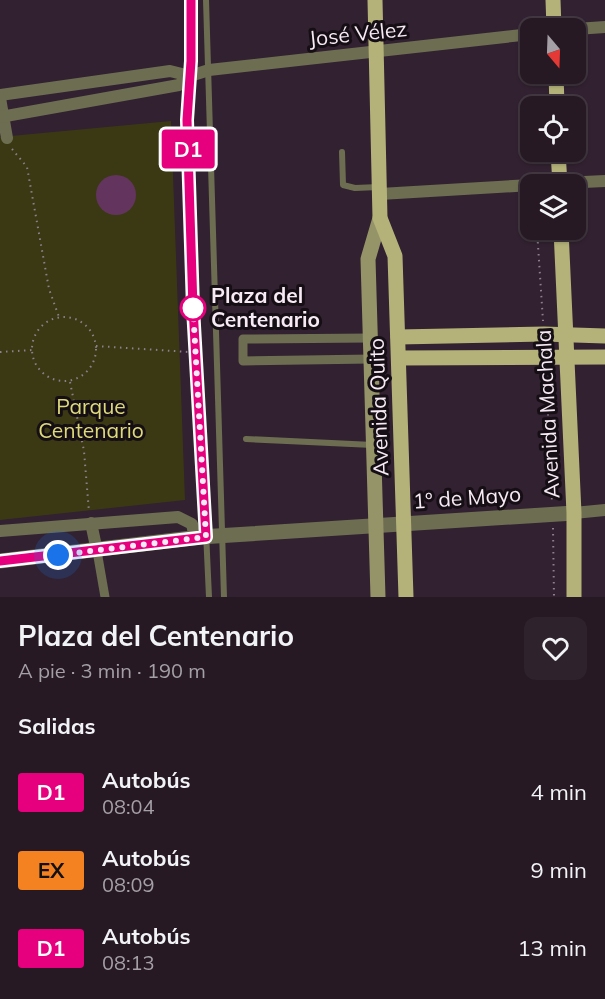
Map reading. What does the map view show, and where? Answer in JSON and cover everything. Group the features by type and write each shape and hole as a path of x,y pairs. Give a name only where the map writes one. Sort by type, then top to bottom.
{"main road":[{"name":"Avenida Quito","path":"375,0 380,218 368,259 378,597"},
{"path":"553,0 554,18"},
{"name":"Avenida Quito","path":"380,218 395,256 406,597"},
{"name":"Avenida Machala","path":"561,240 574,513 574,597"},
{"path":"398,337 544,334 605,336"},
{"path":"564,335 601,357"},
{"path":"399,358 601,357"}],"street":[{"path":"586,28 605,27"},
{"name":"José Vélez","path":"1,116 179,85 190,76 209,70 520,35"},
{"name":"José Vélez","path":"0,96 170,71 190,76"},
{"path":"0,96 1,116 7,138"},
{"path":"586,182 605,181"},
{"path":"380,191 520,185"},
{"path":"370,338 243,339 243,360 371,359"},
{"name":"1º de Mayo","path":"0,561 201,537 605,510"},
{"path":"0,531 178,518 192,524 201,537"},
{"path":"91,523 105,597"}],"lane":[{"path":"191,0 187,120 201,537 209,597"},
{"path":"206,0 224,597"},
{"path":"342,152 343,185 380,191"},
{"path":"246,439 373,445"}],"path":[{"path":"7,138 14,153 27,167 49,289 59,317"},
{"path":"538,240 544,334"},
{"path":"59,317 81,321 92,332 96,346 96,356 87,372 70,382 52,379 44,374 38,367 32,350 39,328 59,317"},
{"path":"96,346 196,352"},
{"path":"0,352 32,350"},
{"path":"546,357 554,597"},
{"path":"70,382 84,451 91,523"}],"green space":[{"name":"Parque Centenario","path":"171,121 185,500 0,520 0,137"}],"shaded area":[{"path":"116,175 124,176 130,181 135,187 135,203 130,209 124,214 116,215 108,214 102,209 97,203 96,195 97,187 102,181 108,176"}],"bus line":[{"name":"D1","path":"0,561 206,537 193,308 187,120 191,61 191,0"}],"place":[{"name":"Plaza del Centenario","path":"193,308"}],"route":[{"path":"58,555 206,537 193,308"}]}
